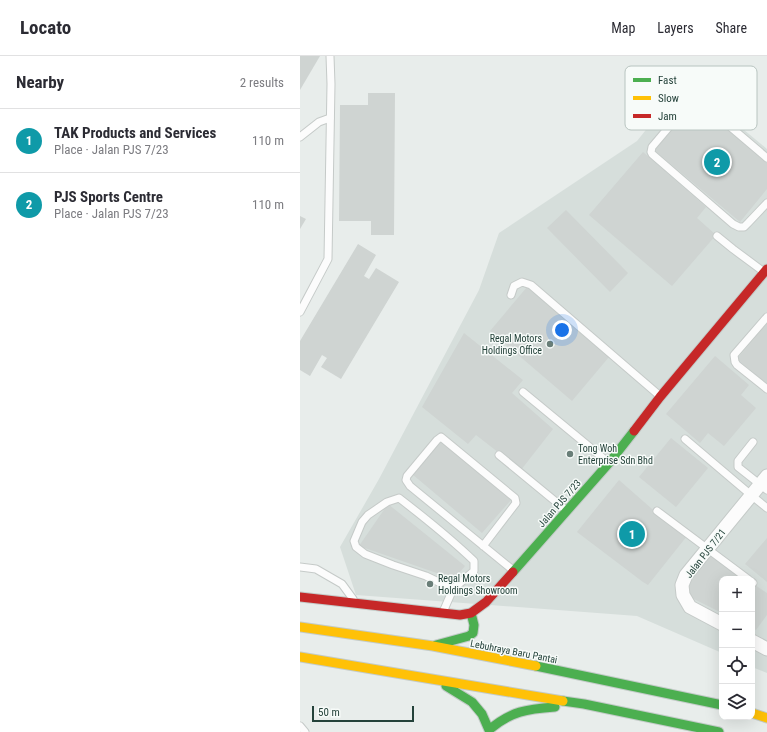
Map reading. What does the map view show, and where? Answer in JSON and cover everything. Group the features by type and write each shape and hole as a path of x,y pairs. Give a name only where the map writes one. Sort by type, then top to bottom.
{"main road":[{"name":"Jalan PJS 7/23","path":"470,613 486,602 609,463 660,396 766,271"},
{"path":"300,598 460,615 470,613 474,623 473,633 469,636 433,646"},
{"name":"Lebuhraya Baru Pantai","path":"300,627 433,646 719,704"},
{"path":"300,657 584,704 719,732"},
{"path":"434,680 472,702 482,714 489,731 497,723 509,715 522,710 584,704"},
{"path":"755,714 767,718"}],"street":[{"name":"Jalan PJS 7/21","path":"719,622 690,606 683,595 682,585 686,575 751,495 765,484"},
{"path":"755,643 767,649"}],"lane":[{"path":"300,312 328,259 331,84 330,56"},
{"path":"300,138 319,122 330,118"},
{"path":"666,130 652,147 652,154 733,224 744,227 767,203"},
{"path":"734,130 767,158"},
{"path":"717,236 766,271"},
{"path":"511,295 514,286 522,282 531,285 660,396"},
{"path":"767,317 734,355 735,362 767,389"},
{"path":"523,392 609,463"},
{"path":"483,546 516,503 515,498 441,437 407,476 406,480 410,486 483,546 514,571"},
{"path":"685,439 767,508"},
{"path":"753,442 738,461 738,466 765,484"},
{"path":"499,454 567,511"},
{"path":"442,612 453,589 474,571 474,561 440,530 399,498 387,502 368,515 362,522 354,541 356,547 365,554 426,576 453,589"},
{"path":"657,511 744,576"},
{"path":"300,567 316,569 342,584 356,603"},
{"path":"300,726 305,732"}],"shaded area":[{"path":"646,130 744,130 767,149 767,673 755,668 755,576 719,576 719,652 637,616 356,595 340,547 379,479 479,290 499,233 637,141"}],"building":[{"path":"300,56 320,56 300,90"},
{"path":"368,93 395,93 394,235 371,235 371,221 339,221 340,105 368,105"},
{"path":"671,130 732,130 765,158 763,160 767,163 767,189 740,222 654,150"},
{"path":"643,152 706,207 697,218 716,235 672,286 589,215"},
{"path":"566,210 628,273 610,292 547,228"},
{"path":"300,216 306,219 300,229"},
{"path":"358,244 376,255 364,276 369,279 376,268 399,282 341,379 321,367 327,358 322,355 310,376 300,370 300,341"},
{"name":"Regal Motors Holdings Office","path":"527,287 609,357 572,401 490,331"},
{"path":"767,323 767,384 737,359"},
{"path":"464,333 523,380 512,393 553,429 521,470 476,435 468,444 422,407"},
{"path":"715,356 749,385 741,395 756,408 724,446 708,433 700,443 666,414"},
{"path":"671,438 708,468 676,507 639,477"},
{"path":"441,440 511,500 482,533 412,474"},
{"path":"619,480 652,509 687,536 648,585 577,532"},
{"path":"388,504 465,566 454,579 359,546"},
{"path":"767,538 767,582 745,564"},
{"path":"711,552 743,576 719,576 719,612 686,595 695,571"},
{"path":"755,585 767,593 767,615 756,630"}],"traffic: fast":[{"path":"513,572 609,463 634,431"},
{"path":"436,645 469,636 473,633 474,625 471,613"},
{"path":"536,666 719,704"},
{"path":"446,686 472,702 482,714 489,730 505,719 520,712 555,707"},
{"path":"563,701 719,732"}],"traffic: slow":[{"path":"300,627 433,646 536,666"},
{"path":"300,657 563,701"},
{"path":"755,714 767,718"}],"traffic: jam":[{"path":"634,431 660,397 767,269"},
{"path":"300,597 460,615 471,613 486,602 513,572"}],"place":[{"name":"PJS Sports Centre","path":"717,162"},
{"name":"Regal Motors Holdings Office","path":"550,344"},
{"name":"Tong Woh Enterprise Sdn Bhd","path":"570,454"},
{"name":"TAK Products and Services","path":"632,534"},
{"name":"Regal Motors Holdings Showroom","path":"430,584"}]}
